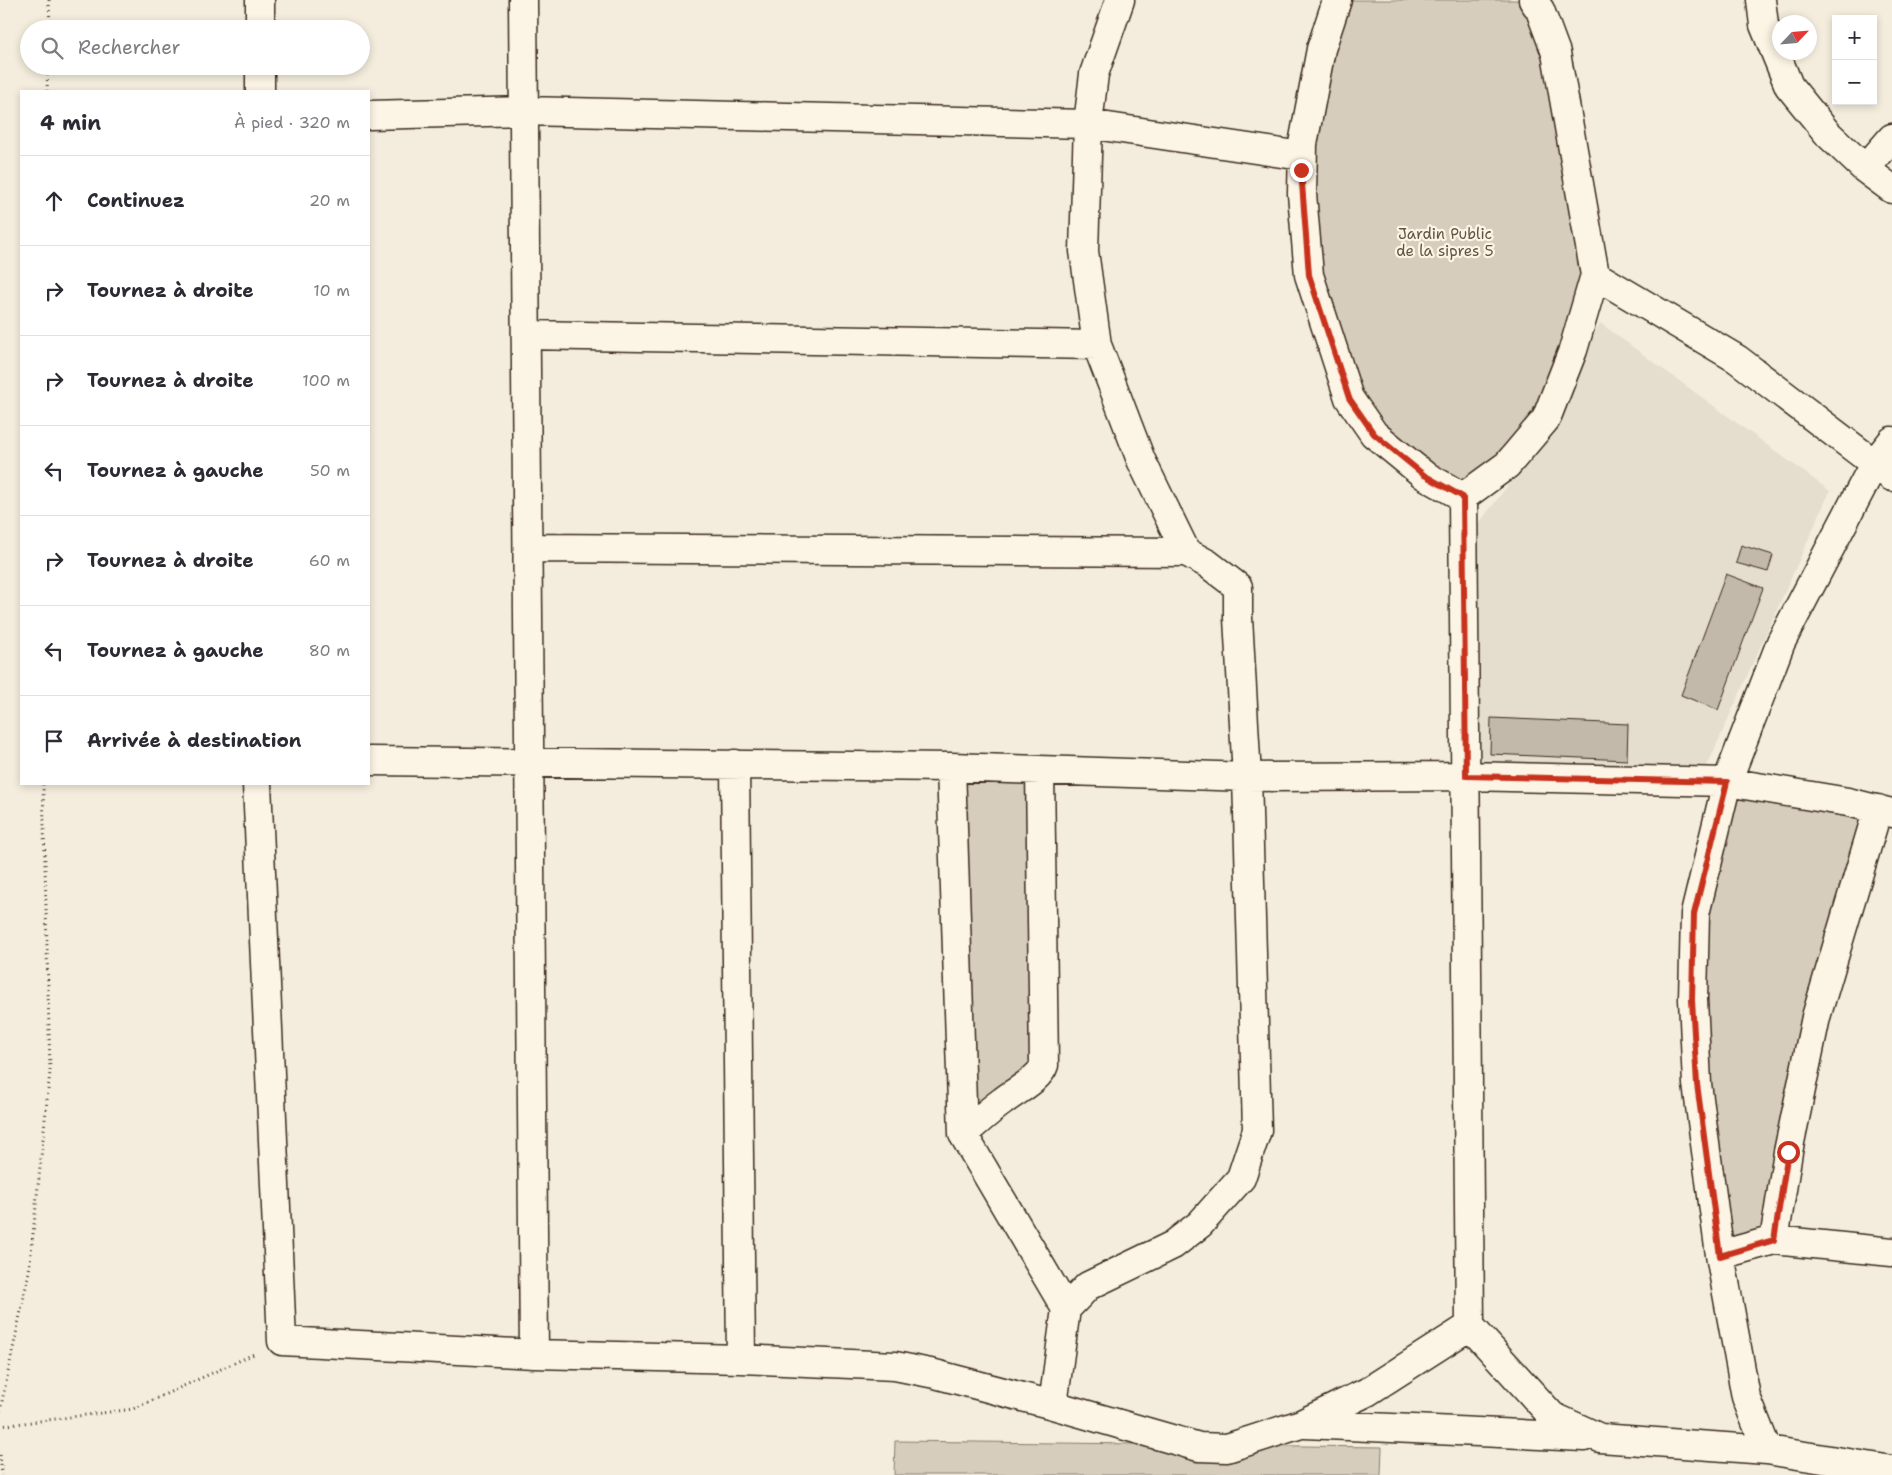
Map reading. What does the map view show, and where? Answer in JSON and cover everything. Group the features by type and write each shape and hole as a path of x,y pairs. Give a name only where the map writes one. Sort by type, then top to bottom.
{"street":[{"path":"260,0 260,20"},
{"path":"524,0 534,1354"},
{"path":"1120,0 1094,74 1088,124 1084,251 1097,344 1141,460 1186,552"},
{"path":"1337,0 1320,49 1302,156 1302,194 1309,275 1349,398 1374,434 1424,475 1463,497"},
{"path":"1463,497 1507,465 1546,419 1573,350 1594,275 1556,52 1540,10 1533,0"},
{"path":"1761,0 1764,25 1789,86 1828,134 1864,169 1892,189"},
{"path":"260,75 260,90"},
{"path":"370,115 524,111 1088,124 1302,156"},
{"path":"1864,169 1892,138"},
{"path":"1594,275 1737,358 1883,470"},
{"path":"526,335 1097,344"},
{"path":"1767,1450 1746,1397 1720,1256 1697,1084 1692,1000 1694,914 1727,782 1781,642 1883,470 1892,441"},
{"path":"1463,497 1470,1326 1552,1416 1600,1438"},
{"path":"528,548 1186,552 1208,564 1238,587 1247,778 1257,1130 1241,1178 1200,1224 1173,1245 1088,1286 1066,1309 1053,1405"},
{"path":"370,762 951,766 1247,778 1466,776 1727,782 1848,802 1885,811 1816,1017 1788,1152 1774,1240"},
{"path":"735,764 741,1359"},
{"path":"951,766 964,1134 1066,1309"},
{"path":"964,1134 1002,1101 1043,1070 1040,771"},
{"path":"257,785 282,1341 534,1354 741,1359 895,1366 935,1374 1053,1405 1199,1447 1227,1448 1301,1424 1367,1392 1470,1326"},
{"path":"1720,1256 1774,1240 1892,1252"},
{"path":"1301,1424 1600,1438 1767,1450 1851,1469 1892,1470"}],"path":[{"path":"50,0 50,20"},
{"path":"48,75 48,90"},
{"path":"0,1411 29,1272 50,1072 43,785"},
{"path":"0,1426 134,1409 282,1341"},
{"path":"0,1455 2,1475"}],"shaded area":[{"path":"1600,323 1830,491 1704,773 1481,764 1470,535 1534,451"}],"green space":[{"name":"Jardin Public de la sipres 5","path":"1348,0 1529,0 1561,53 1592,273 1543,418 1457,490 1380,429 1332,361 1305,279 1315,50"},
{"path":"1040,773 1042,1066 958,1129 951,775"},
{"path":"1724,789 1876,815 1771,1225 1714,1248 1698,915"},
{"path":"895,1441 1382,1447 1381,1475 894,1475"}],"building":[{"path":"1741,545 1773,555 1768,572 1736,563"},
{"path":"1726,574 1763,588 1718,710 1681,695"},
{"path":"1491,718 1628,724 1627,760 1490,754"}],"route":[{"path":"1301,170 1309,275 1349,398 1374,434 1424,475 1463,497 1466,776 1727,782 1694,914 1692,1000 1697,1084 1720,1256 1774,1240 1788,1152"}]}
